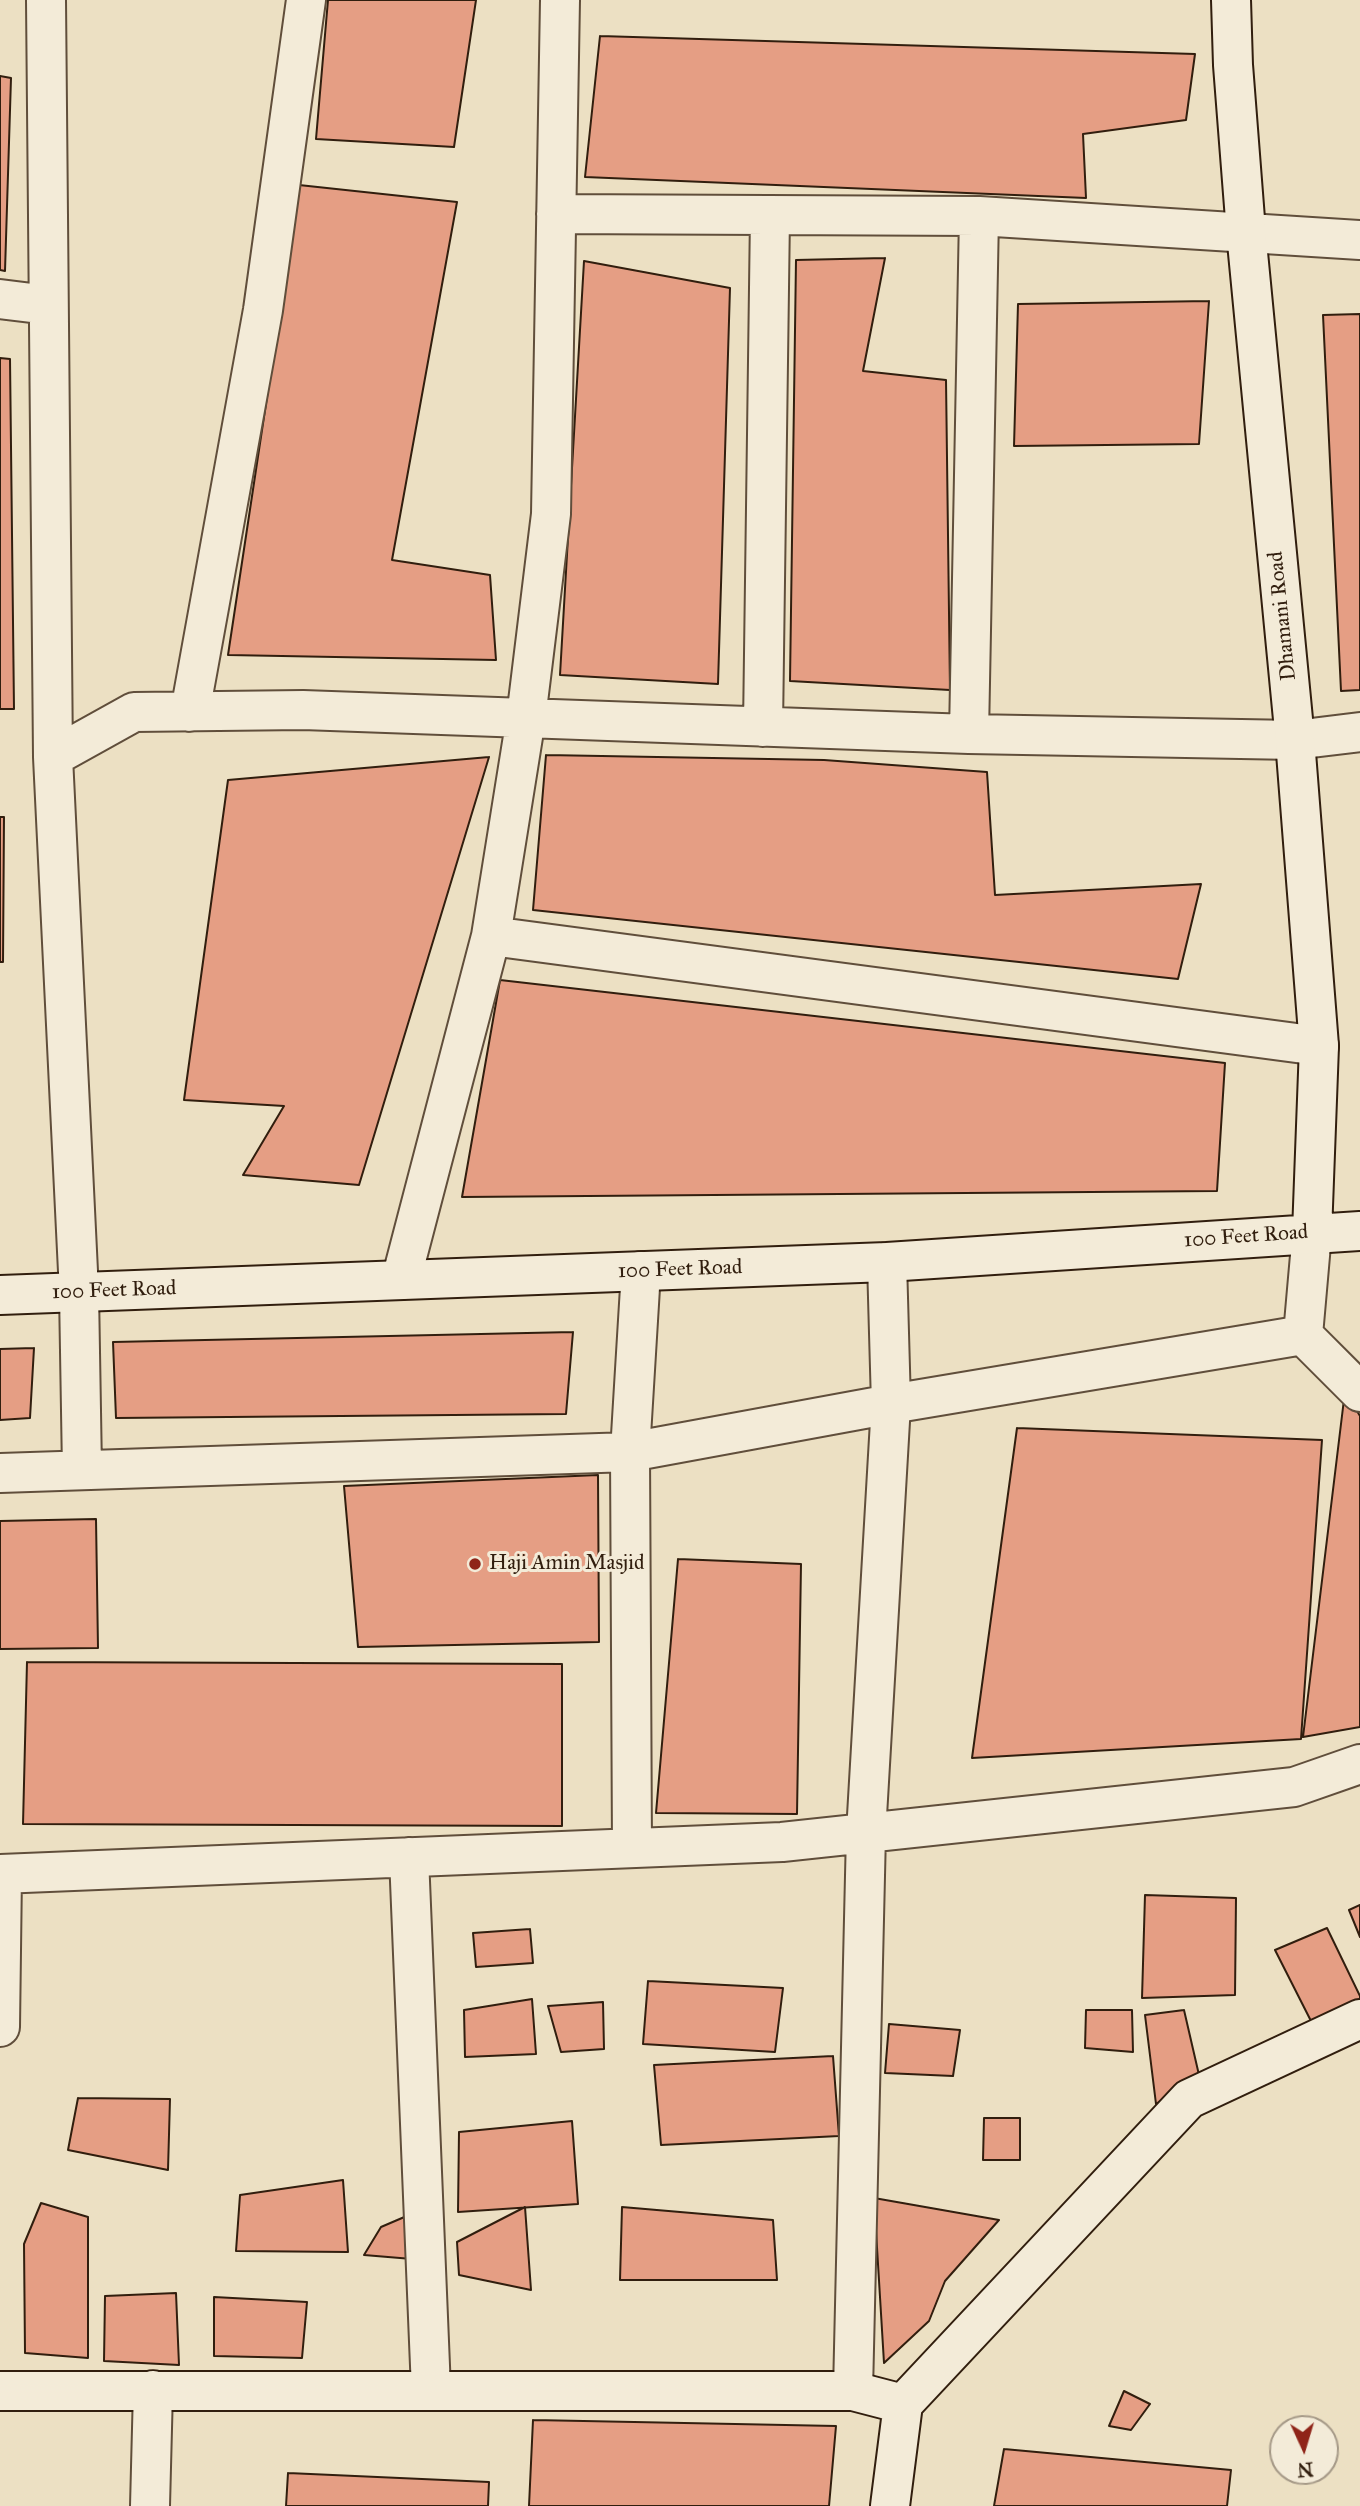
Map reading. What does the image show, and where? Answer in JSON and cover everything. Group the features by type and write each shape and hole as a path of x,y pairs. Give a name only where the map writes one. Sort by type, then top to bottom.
{"street":[{"path":"46,0 52,757 79,1292 82,1470"},
{"path":"190,712 262,310 306,0"},
{"path":"401,1280 491,936 526,718 551,514 559,0"},
{"name":"Dhamani Road","path":"1231,0 1233,65 1246,232 1296,740 1319,1046 1312,1233 1303,1335"},
{"path":"556,214 979,216 1360,240"},
{"path":"763,727 770,215"},
{"path":"969,734 979,216"},
{"path":"0,299 48,305"},
{"path":"52,757 134,712 303,710 969,734 1296,740 1360,732"},
{"path":"491,936 1319,1046"},
{"name":"100 Feet Road","path":"0,1295 887,1262 1360,1231"},
{"path":"853,2391 866,1833 891,1404 887,1262"},
{"path":"632,1848 630,1452 641,1271"},
{"path":"0,1473 630,1452 891,1404 1303,1335 1360,1392"},
{"path":"0,2027 1,1874 782,1842 1294,1787 1360,1764"},
{"path":"409,1857 431,2390"},
{"path":"890,2506 903,2404 1189,2099 1360,2019"},
{"path":"150,2506 153,2390"},
{"path":"0,2391 853,2391 903,2404"}],"building":[{"path":"328,0 476,0 454,147 316,139"},
{"path":"600,36 1195,54 1186,120 1083,134 1086,198 585,177"},
{"path":"0,76 11,78 5,271 0,270"},
{"path":"299,185 457,202 392,560 490,575 496,660 228,655"},
{"path":"885,258 863,371 946,380 950,690 790,681 796,260"},
{"path":"584,261 730,288 718,684 560,675"},
{"path":"1209,301 1199,444 1014,446 1018,304"},
{"path":"1360,314 1360,690 1341,691 1323,315"},
{"path":"0,358 10,359 14,709 0,709"},
{"path":"546,755 824,760 987,772 995,895 1201,884 1178,979 533,910"},
{"path":"489,757 359,1185 243,1175 284,1106 184,1100 228,780"},
{"path":"0,817 4,817 3,962 0,962"},
{"path":"500,980 1225,1063 1217,1191 462,1197"},
{"path":"573,1332 566,1414 116,1418 113,1342"},
{"path":"34,1348 30,1418 0,1420 0,1349"},
{"path":"1345,1391 1360,1416 1360,1727 1303,1737"},
{"path":"1017,1428 1322,1440 1301,1739 972,1758"},
{"name":"Haji Amin Masjid","path":"598,1475 599,1642 358,1647 344,1486"},
{"path":"96,1519 98,1648 0,1649 0,1521"},
{"path":"678,1559 801,1564 797,1814 656,1813"},
{"path":"27,1662 562,1664 562,1826 23,1824"},
{"path":"1145,1895 1236,1898 1235,1995 1142,1998"},
{"path":"1360,1905 1360,1937 1349,1910"},
{"path":"1327,1928 1360,2001 1312,2023 1275,1950"},
{"path":"530,1929 533,1963 476,1967 473,1933"},
{"path":"648,1981 783,1988 775,2052 643,2044"},
{"path":"532,1999 536,2054 465,2057 464,2010"},
{"path":"603,2002 604,2049 561,2052 548,2006"},
{"path":"1086,2010 1132,2010 1133,2052 1085,2048"},
{"path":"1184,2010 1199,2075 1156,2104 1145,2015"},
{"path":"889,2024 960,2030 953,2076 885,2073"},
{"path":"833,2056 839,2136 661,2145 654,2065"},
{"path":"78,2098 170,2099 168,2170 68,2150"},
{"path":"984,2118 1020,2118 1020,2160 983,2160"},
{"path":"572,2121 578,2204 458,2212 459,2132"},
{"path":"343,2180 348,2252 236,2251 240,2195"},
{"path":"874,2198 999,2220 945,2281 929,2321 884,2363"},
{"path":"41,2203 88,2217 88,2358 25,2353 24,2244"},
{"path":"525,2207 531,2290 459,2275 457,2242"},
{"path":"622,2207 773,2220 777,2280 620,2280"},
{"path":"409,2215 412,2259 364,2255 381,2227"},
{"path":"176,2293 179,2365 104,2361 105,2296"},
{"path":"214,2297 307,2302 302,2358 214,2356"},
{"path":"1124,2391 1150,2404 1131,2430 1109,2426"},
{"path":"533,2420 836,2426 829,2506 529,2506"},
{"path":"1004,2449 1231,2470 1227,2506 994,2506"},
{"path":"288,2473 489,2482 488,2506 286,2506"}],"place":[{"name":"Haji Amin Masjid","path":"475,1564"}]}
